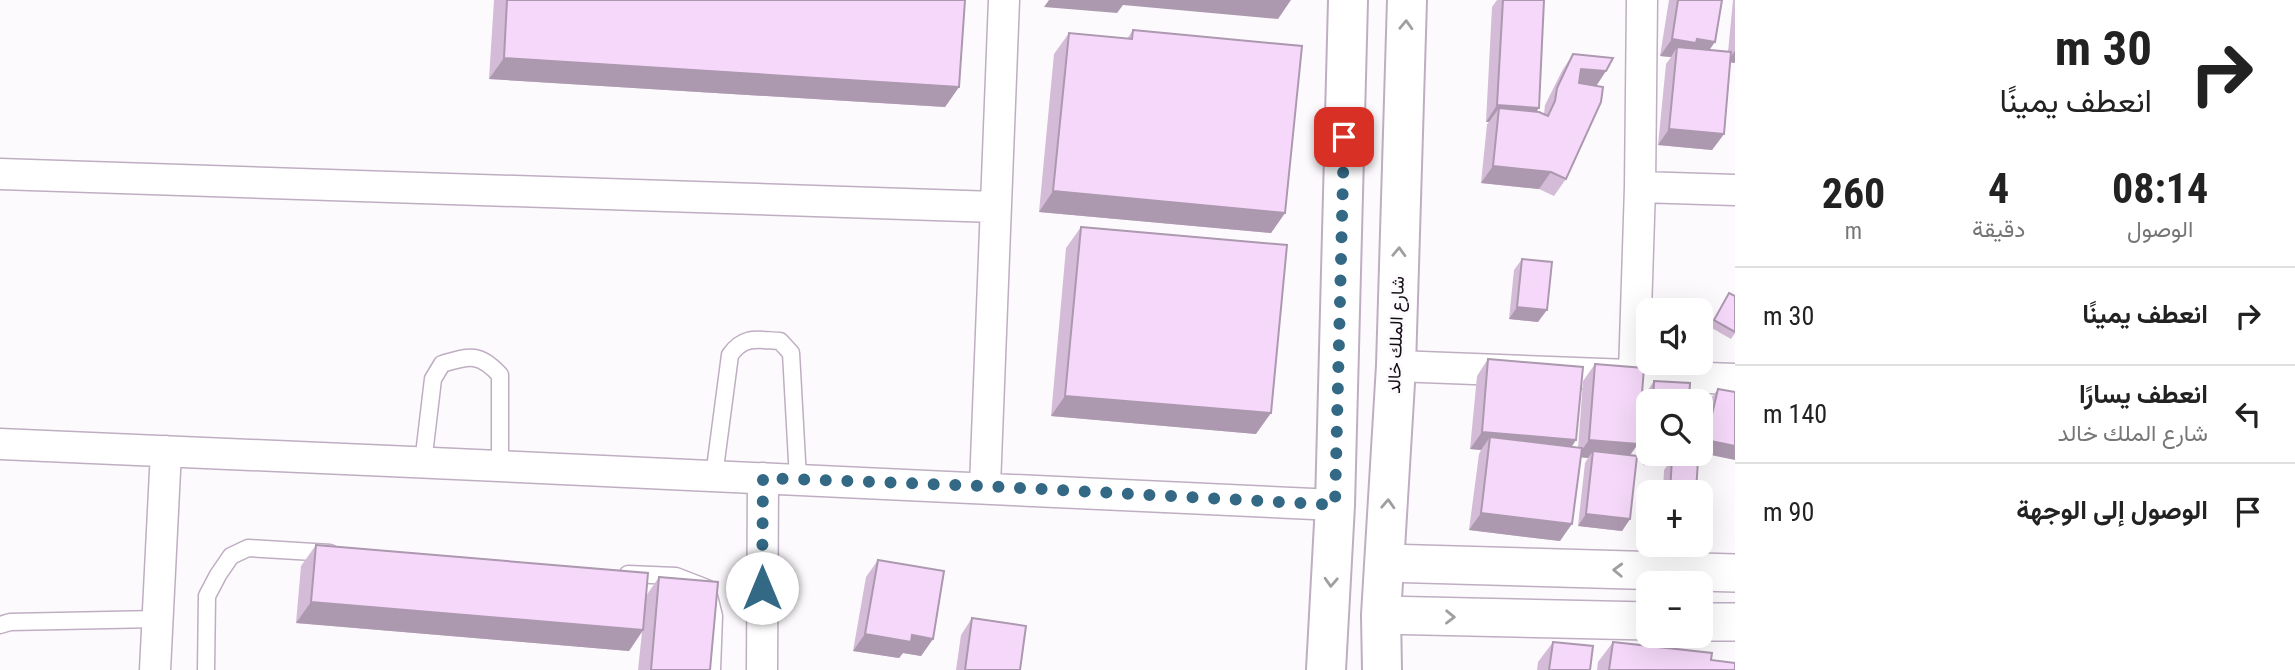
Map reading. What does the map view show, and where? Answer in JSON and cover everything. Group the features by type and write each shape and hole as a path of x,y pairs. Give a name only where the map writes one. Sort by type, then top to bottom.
{"main road":[{"path":"1327,662 1335,505 1348,0"},
{"name":"شارع الملك خالد","path":"1381,647 1396,366 1407,0"}],"street":[{"path":"985,486 1004,0"},
{"path":"1633,374 1640,187 1642,0"},
{"path":"0,174 995,207"},
{"path":"1640,187 1735,190"},
{"path":"1396,366 1735,379"},
{"path":"0,444 985,486 1335,505"},
{"path":"155,670 166,451"},
{"path":"762,670 763,478"},
{"path":"1385,563 1735,573"},
{"path":"1381,647 1636,622"},
{"path":"1713,622 1735,622"}],"lane":[{"path":"714,476 730,355 736,346 746,340 780,341 791,353 798,480"},
{"path":"423,463 433,379 442,364 467,357 488,362 500,375 500,467"},
{"path":"206,670 207,596 231,556 248,548 345,554"},
{"path":"607,572 676,576 707,588 714,617 712,670"},
{"path":"0,625 10,622 158,620"}],"building":[{"path":"507,0 965,0 959,87 504,58"},
{"path":"1503,0 1544,0 1539,108 1497,105"},
{"path":"1678,0 1722,0 1715,42 1697,39 1696,43 1672,39"},
{"path":"1133,30 1302,46 1285,213 1053,191 1069,33 1132,39"},
{"path":"1677,47 1731,52 1724,134 1669,129"},
{"path":"1573,54 1613,58 1606,71 1581,69 1579,83 1603,87 1601,102 1566,179 1551,172 1493,166 1499,108 1539,112 1548,116 1557,88"},
{"path":"1081,227 1287,245 1271,413 1065,396"},
{"path":"1522,259 1552,262 1547,310 1517,307"},
{"path":"1729,293 1735,296 1735,332 1714,320"},
{"path":"1488,359 1583,367 1576,440 1482,432"},
{"path":"1595,364 1636,367 1636,375 1643,375 1642,389 1636,389 1636,444 1589,440"},
{"path":"1654,381 1690,383 1690,389 1654,389"},
{"path":"1718,389 1735,392 1735,446 1713,441 1713,410"},
{"path":"1490,437 1582,448 1572,524 1481,513"},
{"path":"1593,451 1636,456 1630,519 1586,514"},
{"path":"1672,466 1698,466 1697,480 1671,480"},
{"path":"316,545 648,573 643,630 311,602"},
{"path":"878,560 944,571 933,639 912,635 911,642 865,634"},
{"path":"659,577 718,582 710,670 651,670"},
{"path":"972,618 1026,626 1020,670 965,670"},
{"path":"1553,642 1593,646 1590,670 1549,670"},
{"path":"1613,642 1636,645 1636,648 1712,653 1711,660 1735,663 1735,670 1609,670"}],"route":[{"path":"762,588 763,478 985,486 1335,505 1344,137"}]}
